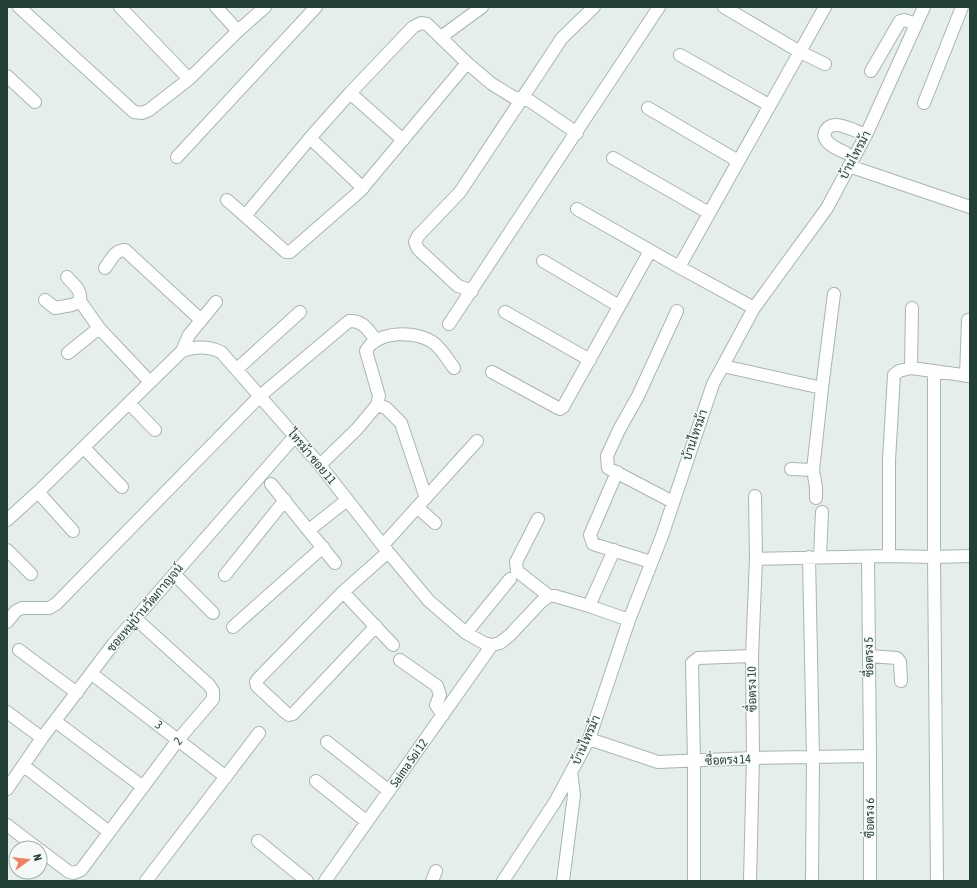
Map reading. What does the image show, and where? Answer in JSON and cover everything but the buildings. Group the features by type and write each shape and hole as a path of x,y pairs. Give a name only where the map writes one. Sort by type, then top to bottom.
{"street":[{"path":"19,7 134,112 142,113 149,110 189,79 265,7"},
{"path":"120,7 189,79"},
{"path":"216,7 238,31"},
{"path":"177,156 316,7"},
{"path":"441,37 482,7"},
{"path":"472,291 458,286 418,249 415,242 418,236 460,192 520,99 562,38 594,7"},
{"path":"449,324 577,133 659,7"},
{"path":"724,7 800,52 825,64"},
{"path":"679,267 825,7"},
{"name":"บ้านไทรม้า","path":"503,881 555,802 589,739 629,620 662,536 713,384 754,308 827,208 866,135 924,7"},
{"path":"924,103 962,7"},
{"path":"871,70 900,21 904,20 916,24"},
{"path":"245,216 310,138 350,93 413,27 421,23 428,24 492,84 513,96 530,102 577,133"},
{"path":"680,55 769,105"},
{"path":"226,200 286,252 290,252 363,188 468,63"},
{"path":"7,76 35,102"},
{"path":"350,93 403,140"},
{"path":"648,108 738,161"},
{"path":"846,153 826,141 824,136 829,126 836,125 866,135"},
{"path":"310,138 363,188"},
{"path":"613,158 709,213"},
{"path":"849,166 970,207"},
{"path":"577,209 754,308"},
{"path":"105,268 116,253 121,250 126,250 201,320"},
{"path":"492,372 560,409 563,407 650,251"},
{"path":"543,262 619,306"},
{"path":"67,277 78,289 81,296 80,301 99,328 150,382"},
{"path":"816,498 813,470 834,294"},
{"path":"45,300 55,308 72,305 80,301"},
{"path":"7,520 84,448 182,351 189,335 216,302"},
{"path":"910,368 912,308"},
{"path":"673,502 608,468 607,456 619,430 638,396 677,311"},
{"path":"236,369 300,312"},
{"path":"505,312 590,360"},
{"path":"7,622 16,611 22,608 49,608 56,604 260,396 349,321 356,320 366,326 376,340"},
{"path":"889,556 888,460 894,375 899,371 910,368 968,376 968,320"},
{"path":"68,352 99,328"},
{"path":"320,465 357,429 378,405 379,396 366,351 369,345 376,340 405,333 426,338 435,344 454,368"},
{"name":"ไทรม้า ซอย 11","path":"182,351 200,347 212,348 221,352 320,465 385,549 429,601 466,633 484,643 492,645"},
{"path":"722,366 822,388"},
{"path":"934,372 937,881"},
{"path":"129,403 155,430"},
{"path":"378,405 386,408 401,423 426,498"},
{"name":"ซอยหมู่บ้านวัฒกาญจน์","path":"7,789 42,738 114,643 295,436"},
{"path":"376,626 293,714 289,715 285,712 257,686 256,682 258,679 385,549 417,507 478,441"},
{"path":"84,448 122,487"},
{"path":"790,469 813,470"},
{"path":"617,472 590,535 593,544 651,562"},
{"path":"271,484 335,562"},
{"path":"38,492 73,531"},
{"name":"ซื่อตรง 10","path":"750,881 753,758 752,656 756,559 755,496"},
{"path":"225,575 285,500"},
{"path":"309,530 347,500"},
{"path":"417,507 435,523"},
{"path":"812,881 814,557 822,512"},
{"path":"538,518 516,562 518,571 550,596 555,596 588,606 629,620"},
{"path":"233,627 323,547"},
{"path":"7,550 31,574"},
{"path":"588,606 614,550"},
{"path":"756,559 970,556"},
{"name":"ซื่อตรง 5","path":"868,558 870,756"},
{"path":"174,574 213,613"},
{"path":"466,633 510,579"},
{"path":"343,592 393,645"},
{"path":"492,645 500,643 510,635 541,602 550,596"},
{"name":"2","path":"48,856 69,872 74,873 82,870 178,740 213,699 213,691 209,685 136,619"},
{"name":"Saima Soi 12","path":"325,881 492,645"},
{"path":"19,650 77,693"},
{"path":"694,881 692,664 698,658 752,656"},
{"path":"869,656 897,658 900,662 901,681"},
{"path":"400,660 437,686 440,694 436,705 443,715"},
{"name":"3","path":"92,674 226,777"},
{"path":"7,712 42,738"},
{"path":"55,721 143,787"},
{"path":"146,881 259,733"},
{"name":"ซื่อตรง 14","path":"589,739 650,761 658,762 753,758 870,756"},
{"path":"327,742 389,791"},
{"name":"ซื่อตรง 6","path":"870,756 870,881"},
{"path":"24,766 109,832"},
{"path":"563,881 574,795 571,772"},
{"path":"316,781 367,822"},
{"path":"7,825 27,840"},
{"path":"258,841 307,881"}]}
